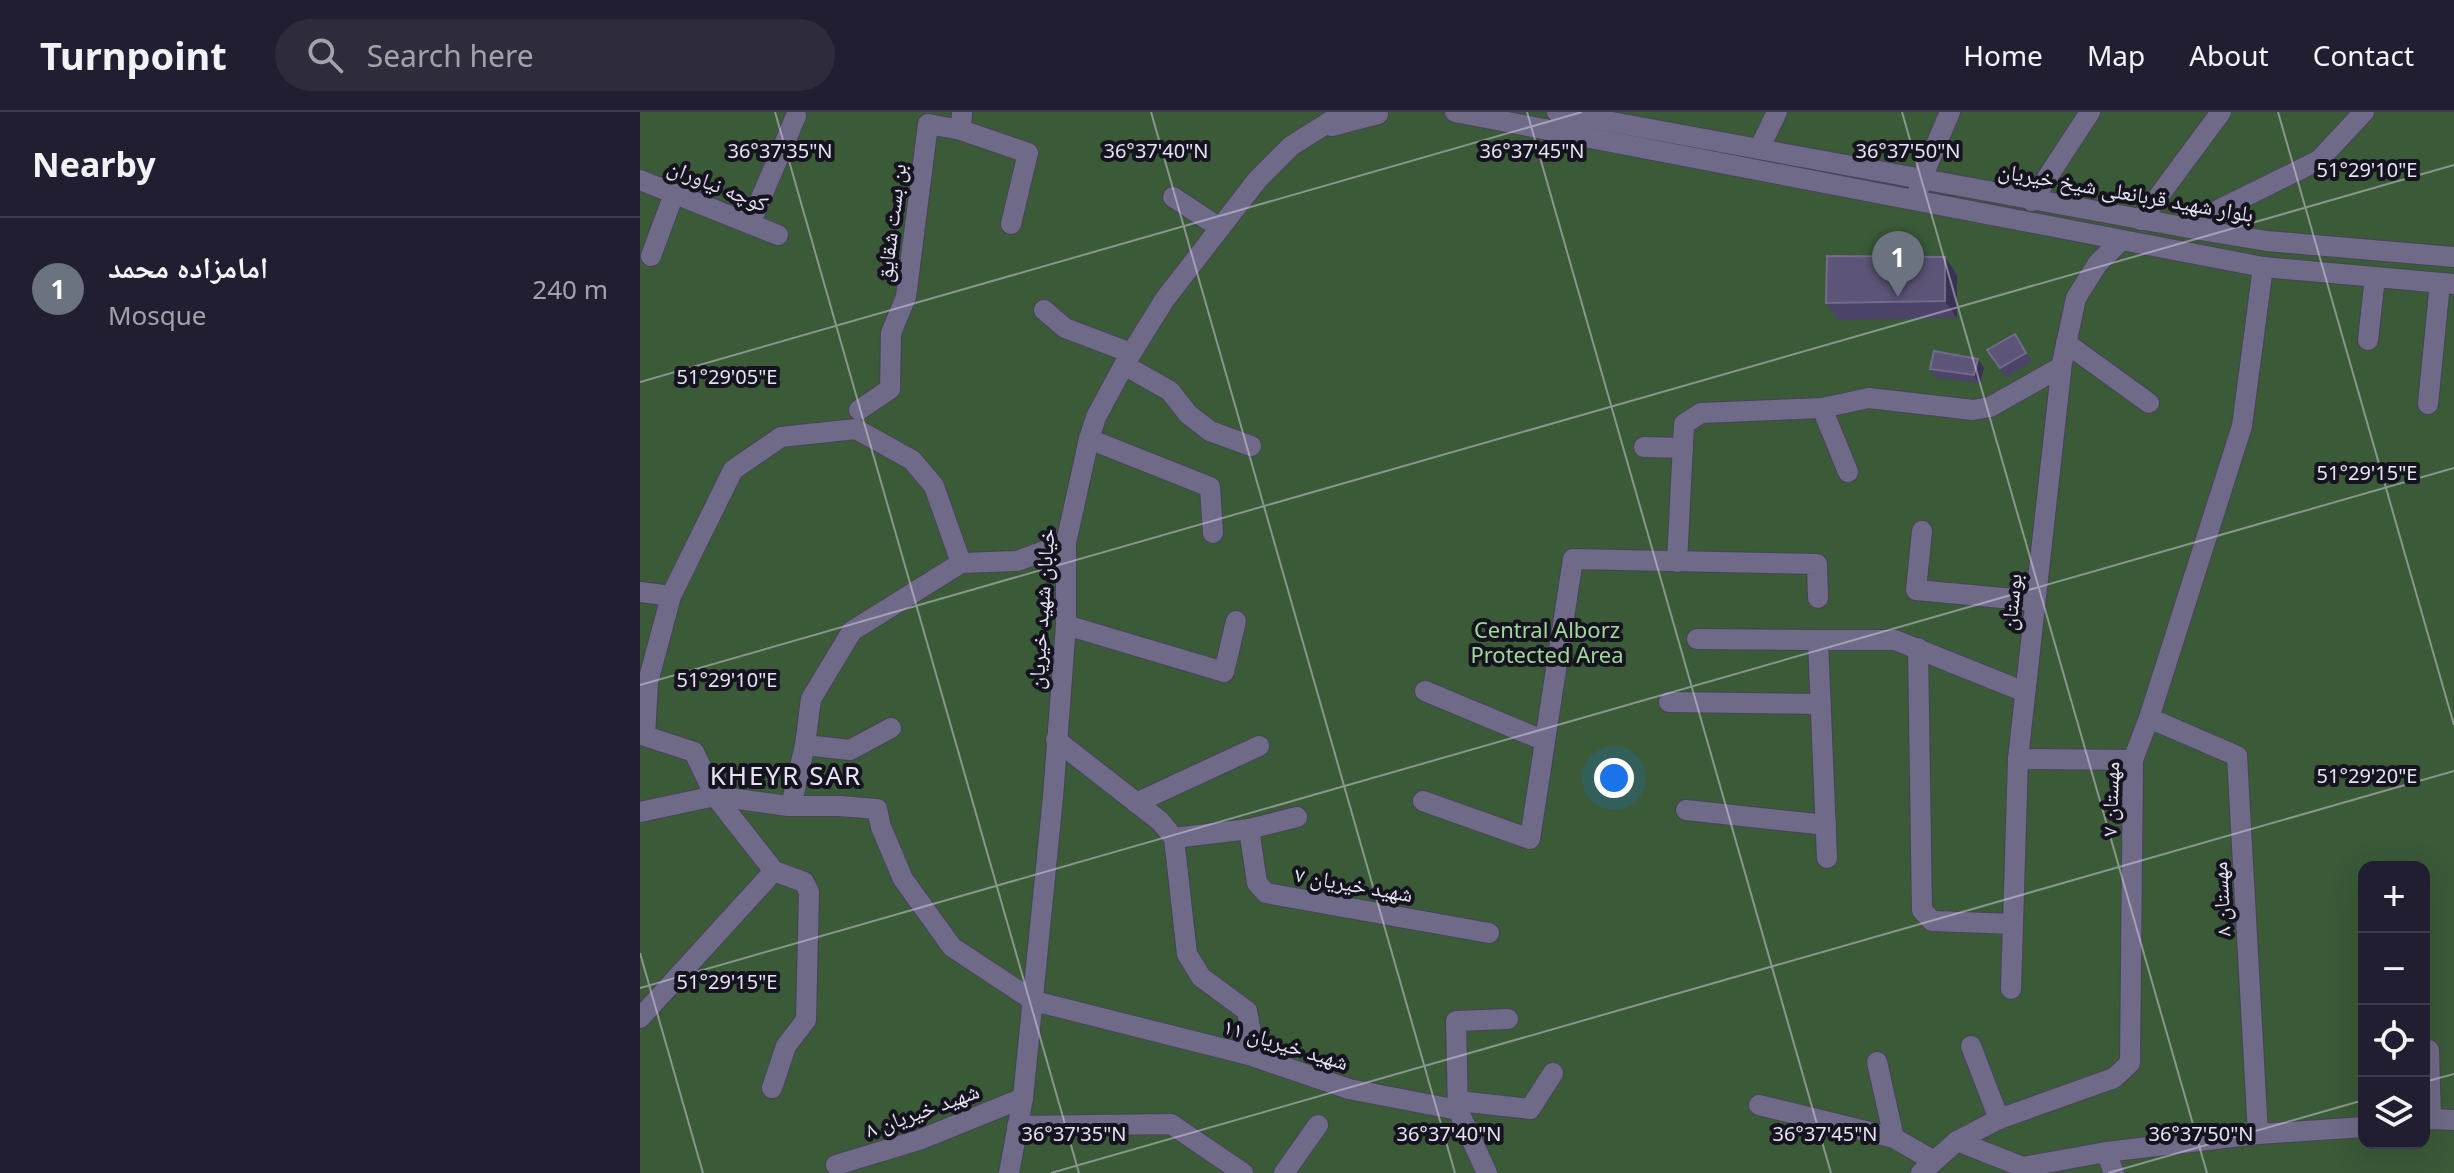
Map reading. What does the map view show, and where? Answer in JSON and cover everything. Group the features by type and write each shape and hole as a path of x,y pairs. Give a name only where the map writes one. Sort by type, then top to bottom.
{"street":[{"name":"خیابان شهید خیریان","path":"1009,1173 1023,1098 1034,1001 1066,625 1066,543 1089,439 1096,417 1165,299 1258,179 1291,146 1345,112"},
{"path":"1455,112 1531,120 1917,201 2263,267 2447,283 2428,404"},
{"name":"بلوار شهید قربانعلی شیخ خیریان","path":"1557,112 2032,201 2267,241 2454,257"},
{"path":"1759,149 1777,112"},
{"path":"1917,201 1921,180 1950,112"},
{"path":"2032,201 2090,112"},
{"path":"2141,220 2221,112"},
{"path":"2200,230 2218,210 2319,160 2364,112"},
{"path":"1320,129 1380,113"},
{"path":"750,224 796,116"},
{"path":"962,121 1028,153 1011,224"},
{"name":"بن بست شقایق","path":"859,410 890,389 891,333 906,297 928,124 962,121"},
{"name":"کوچه نیاوران","path":"640,180 778,235"},
{"path":"651,256 674,194"},
{"path":"1173,197 1220,228"},
{"name":"بوستان","path":"2011,989 2018,759 2061,367 2076,298 2098,263 2122,240"},
{"name":"مهستان ۷","path":"1926,1169 1957,1141 1999,1119 2114,1078 2130,1063 2133,760 2242,426 2263,267"},
{"path":"2368,340 2375,277"},
{"path":"1044,310 1065,328 1128,359 1170,391 1188,414 1210,431 1251,446"},
{"path":"2066,343 2149,403"},
{"path":"1677,562 1684,424 1701,413 1822,408 1869,398 1973,410 1990,407 2061,367"},
{"path":"1822,408 1848,472"},
{"path":"772,1088 786,1046 806,1020 809,892 804,882 774,871 715,796 694,752 645,736 644,683 671,596 733,470 781,437 856,429 912,460 934,486 961,563"},
{"path":"1089,439 1210,487 1213,533"},
{"path":"1644,447 1683,448"},
{"path":"1922,531 1916,590 2035,601"},
{"path":"640,812 715,796 791,806 805,745 811,699 852,631 961,563 1017,561 1038,556 1066,543"},
{"path":"1038,556 1065,581"},
{"path":"1423,801 1530,839 1573,559 1817,564 1818,598"},
{"path":"640,592 671,596"},
{"path":"1066,625 1224,672 1236,621"},
{"path":"1697,639 1895,640 2025,692"},
{"path":"1818,640 1827,858"},
{"path":"1918,648 1922,910 1932,921 2013,924"},
{"path":"1425,691 1545,741"},
{"path":"1669,702 1821,704"},
{"name":"مهستان ۸","path":"2149,718 2237,756 2258,1134"},
{"path":"805,745 850,750 891,728"},
{"path":"1056,740 1160,821 1174,838 1187,954 1201,977 1247,1011 1251,1032 1249,1055"},
{"path":"1136,803 1259,746"},
{"path":"2018,759 2133,760"},
{"name":"شهید خیریان ۱۱","path":"791,806 877,809 881,827 903,879 952,947 1034,1001 1249,1055 1349,1089 1458,1105 1530,1109 1553,1073"},
{"path":"1686,810 1826,825"},
{"path":"1174,838 1249,829 1297,817"},
{"name":"شهید خیریان ۷","path":"1249,829 1257,883 1266,893 1489,933"},
{"path":"640,1018 774,871"},
{"path":"1487,1173 1458,1105 1456,1021 1508,1019"},
{"path":"1971,1046 1999,1119"},
{"path":"1877,1062 1894,1138"},
{"name":"شهید خیریان ۸","path":"836,1165 919,1140 1023,1098"},
{"path":"1759,1105 1894,1138 1926,1169"},
{"path":"2430,1120 2454,1120"},
{"path":"1017,1126 1171,1124 1242,1173"},
{"path":"1284,1173 1318,1125"},
{"path":"1957,1141 2024,1170 2106,1152 2258,1134 2358,1127"},
{"path":"2106,1152 2114,1173"}],"green space":[{"name":"Central Alborz Protected Area","path":"640,112 2454,112 2454,1173 640,1173"}],"building":[{"path":"1827,256 1945,257 1945,301 1826,303"},
{"path":"2015,334 2026,353 2000,368 1987,350"},
{"path":"1934,351 1978,359 1974,375 1930,369"}],"place":[{"name":"امامزاده محمد","path":"1898,297"}],"district":[{"name":"KHEYR SAR","path":"786,776"}]}
